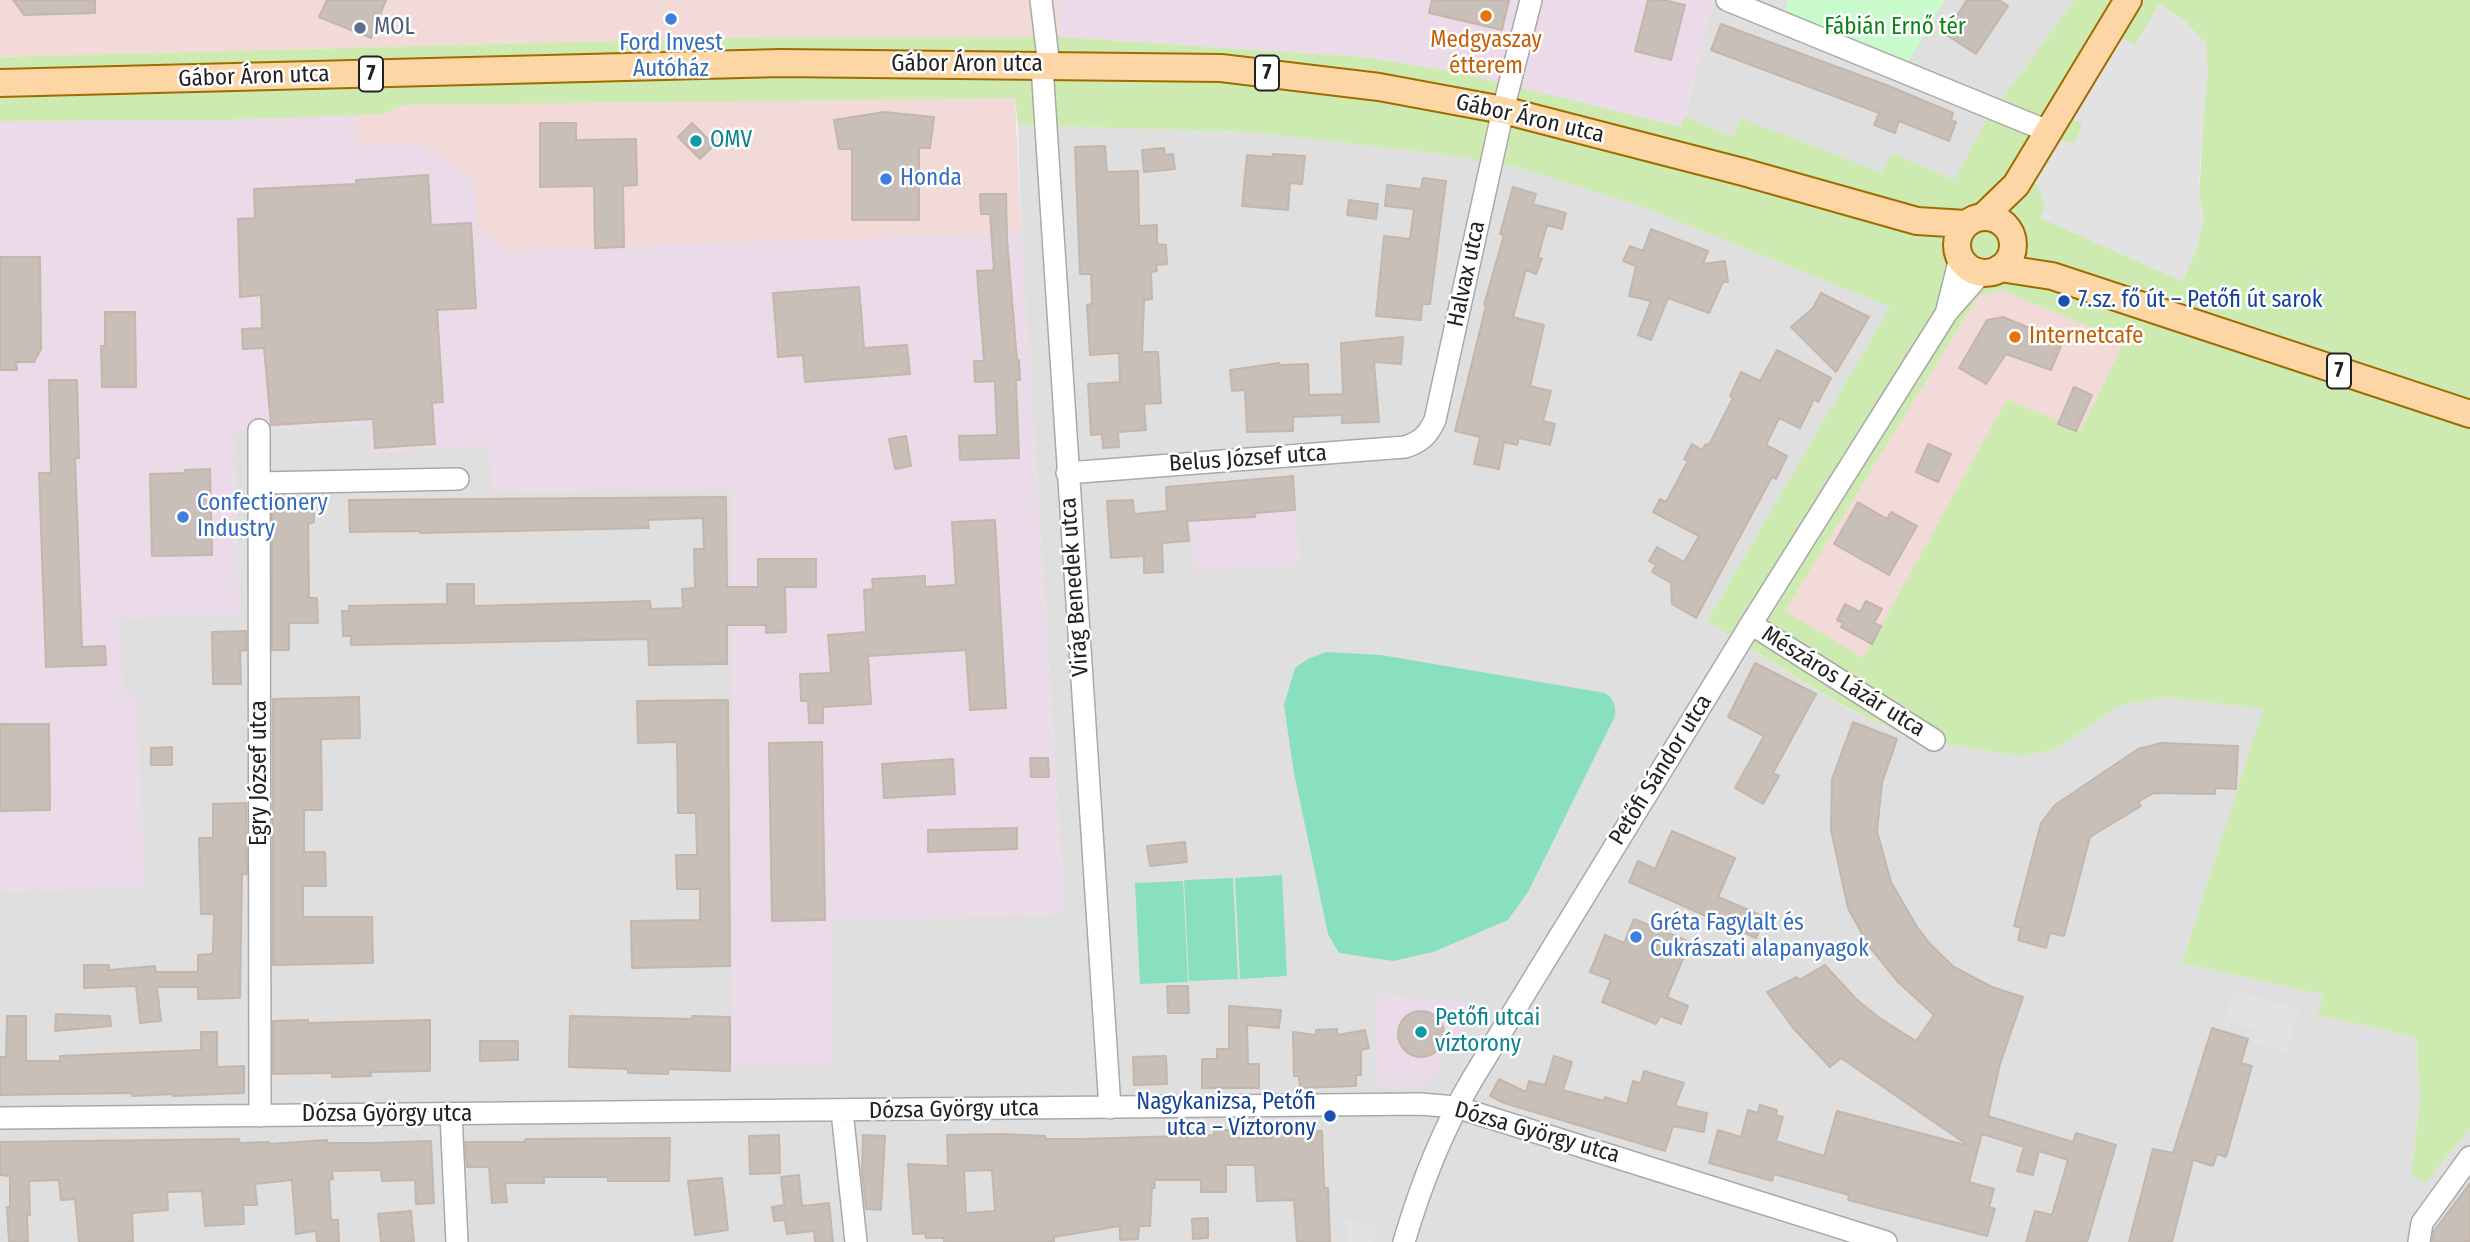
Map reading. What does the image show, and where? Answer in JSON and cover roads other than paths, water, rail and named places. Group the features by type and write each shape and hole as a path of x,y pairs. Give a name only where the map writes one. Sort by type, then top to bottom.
{"main road":[{"path":"1959,253 1960,231 2016,185 2128,0"},
{"name":"Gábor Áron utca","path":"0,83 781,63 1221,68 1379,87 1503,110 1743,172 1917,221 2001,221 2010,237 2052,276"},
{"path":"1991,270 2011,254 2010,237 2016,185"},
{"name":"Gábor Áron utca","path":"1917,221 1959,253 1973,270 2052,276 2470,414"}],"street":[{"name":"Virág Benedek utca","path":"1041,0 1067,473 1110,1108"},
{"name":"Halvax utca","path":"1426,436 1435,420 1503,110 1531,0"},
{"path":"1727,0 2050,132"},
{"name":"Petőfi Sándor utca","path":"1947,312 1959,253"},
{"name":"Petőfi Sándor utca","path":"1404,1242 1429,1164 1456,1107 1751,624 1947,312 1991,270"},
{"name":"Egry József utca","path":"259,430 260,1116"},
{"name":"Belus József utca","path":"1067,473 1405,447 1426,436"},
{"path":"259,483 458,478"},
{"name":"Mészáros Lázár utca","path":"1751,624 1934,740"},
{"name":"Dózsa György utca","path":"0,1118 1420,1104 1456,1107 1886,1242"},
{"path":"842,1111 856,1242"},
{"path":"452,1114 457,1242"},
{"path":"2418,1242 2422,1223 2470,1157"}],"place":[{"name":"Medgyaszay étterem","path":"1486,16"},
{"name":"Ford Invest Autóház","path":"671,19"},
{"name":"MOL","path":"360,28"},
{"name":"OMV","path":"696,141"},
{"name":"Honda","path":"886,179"},
{"name":"7.sz. fő út – Petőfi út sarok","path":"2064,301"},
{"name":"Internetcafe","path":"2015,337"},
{"name":"Confectionery Industry","path":"183,517"},
{"name":"Gréta Fagylalt és Cukrászati alapanyagok","path":"1636,937"},
{"name":"Petőfi utcai víztorony","path":"1421,1032"},
{"name":"Nagykanizsa, Petőfi utca – Víztorony","path":"1330,1116"}],"park label":[{"name":"Fábián Ernő tér","path":"1895,28"}]}
